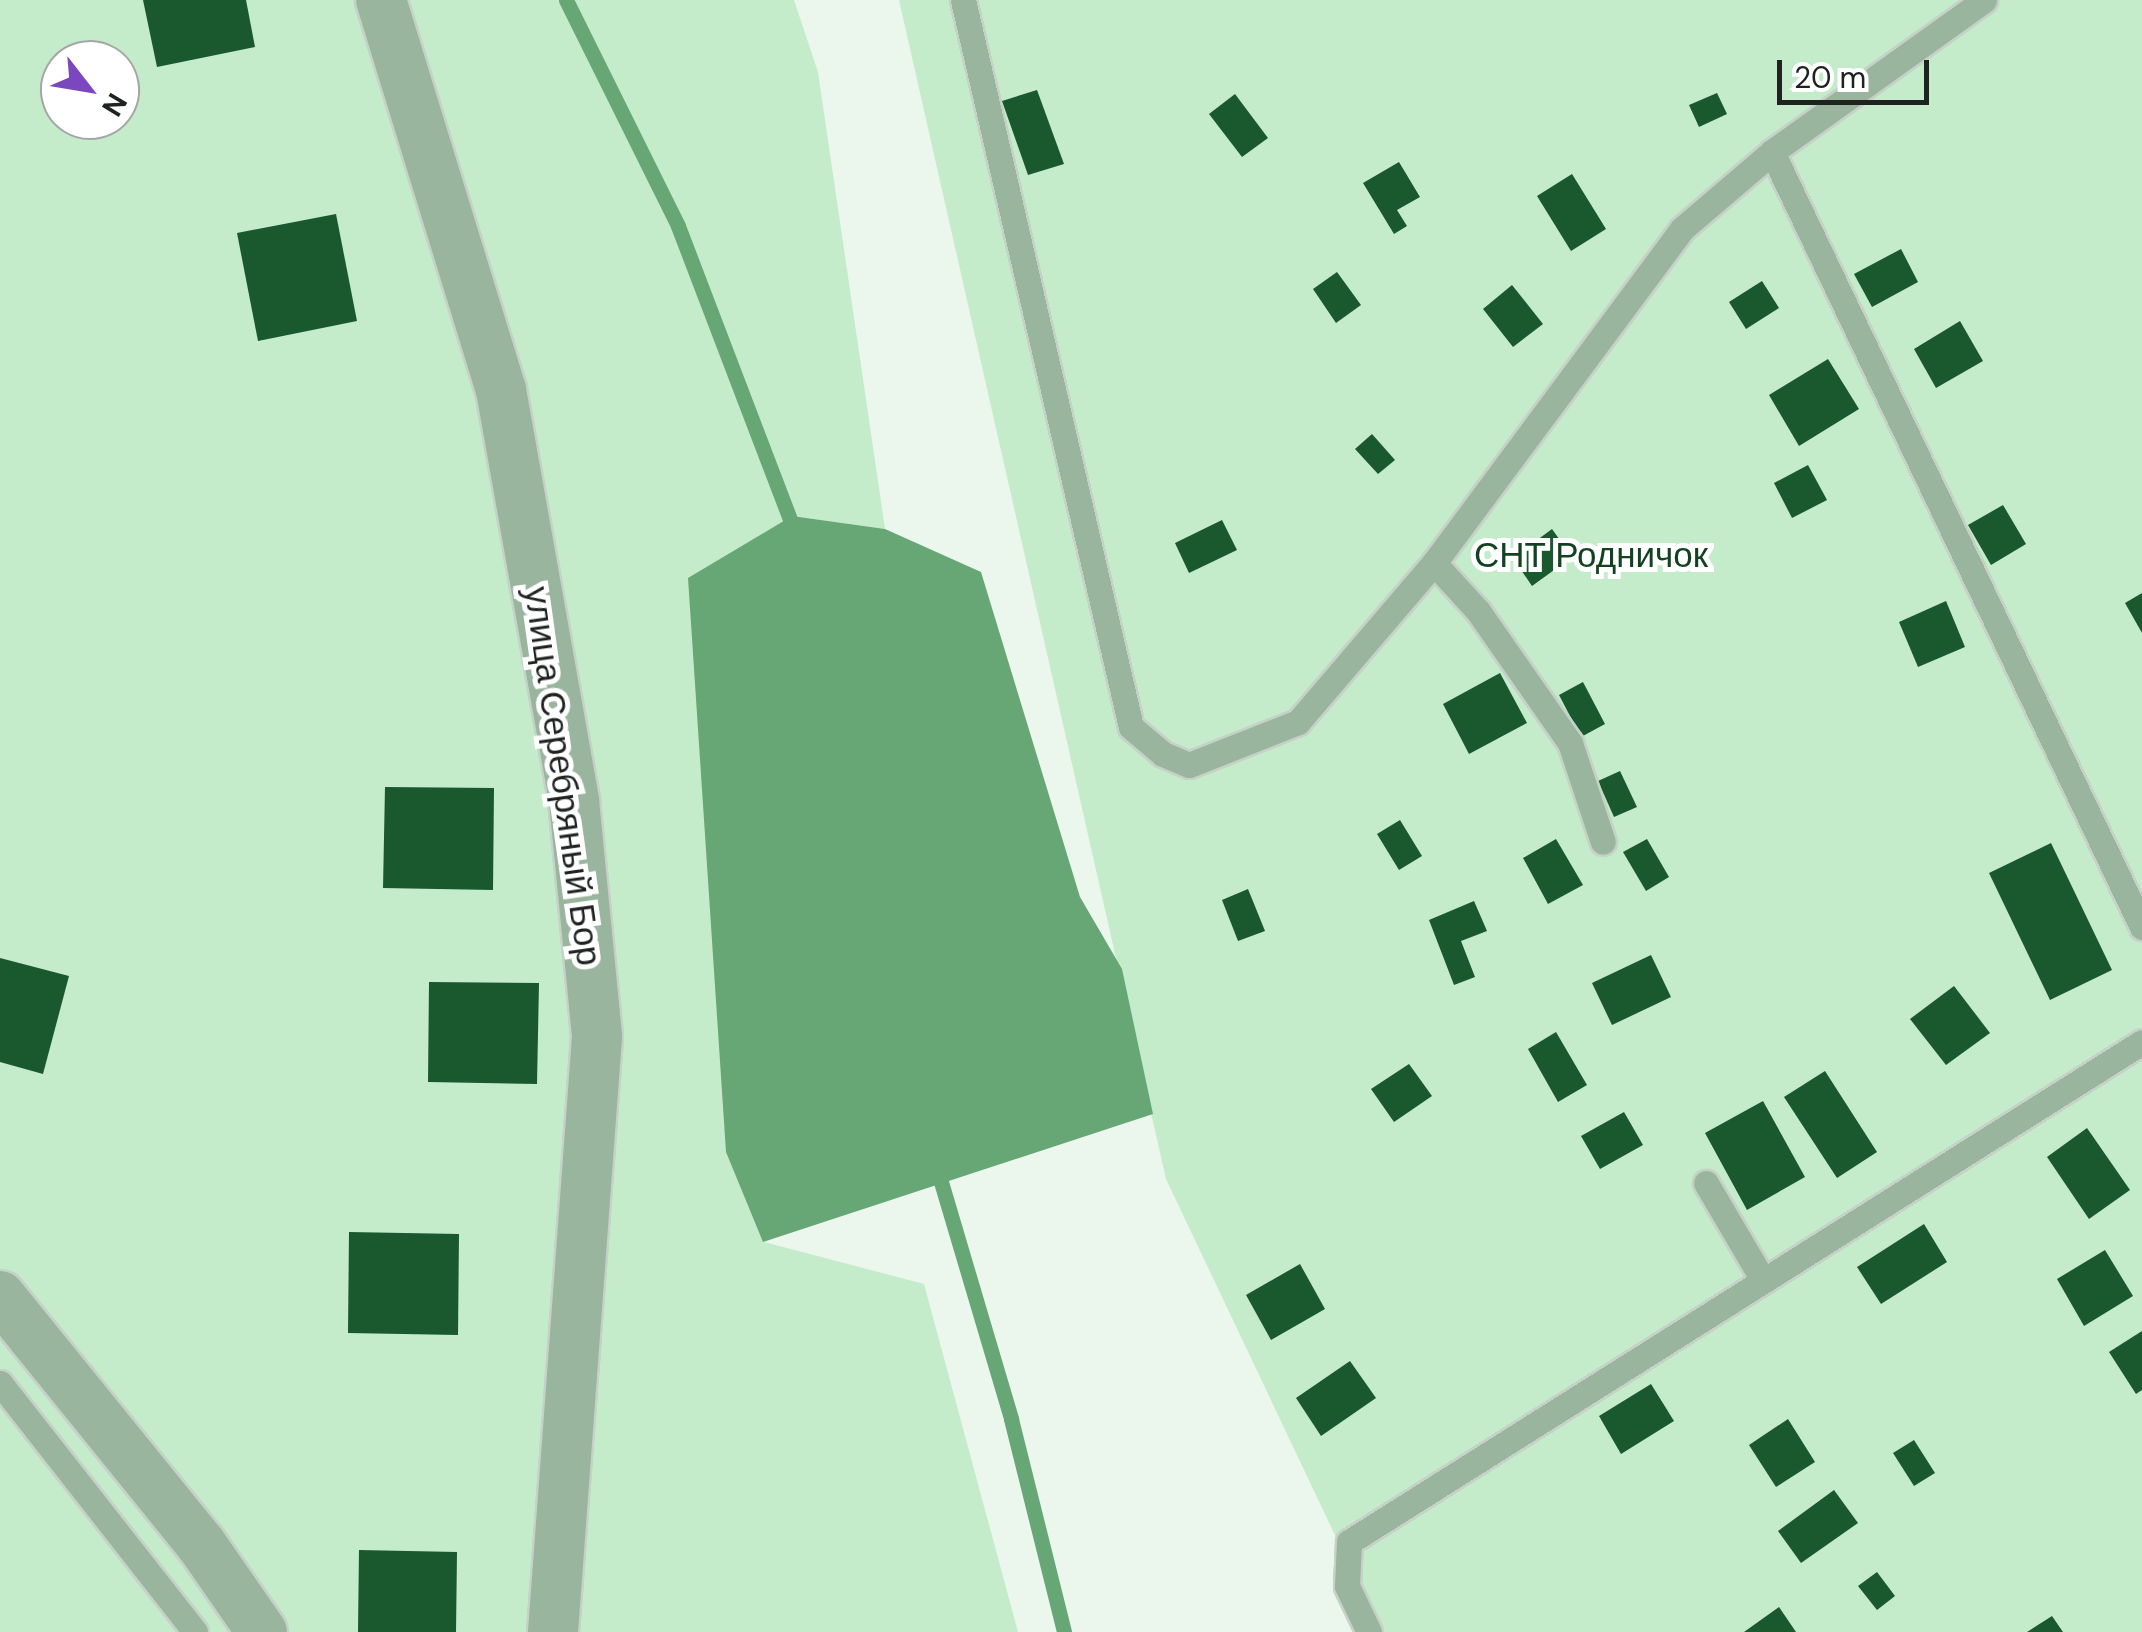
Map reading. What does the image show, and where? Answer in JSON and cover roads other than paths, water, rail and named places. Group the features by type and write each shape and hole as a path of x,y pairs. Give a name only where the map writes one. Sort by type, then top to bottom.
{"street":[{"name":"улица Серебряный Бор","path":"381,0 502,390 574,801 598,1037 553,1632"},
{"path":"0,1296 201,1544 262,1632"}],"lane":[{"path":"964,0 1131,727 1163,754 1189,764 1298,722 1434,564 1682,229 1772,152 1984,0"},
{"path":"1772,152 2142,927"},
{"path":"1434,564 1478,610 1570,743 1602,842"},
{"path":"1369,1632 1347,1586 1349,1542 2142,1042"},
{"path":"1706,1183 1763,1280"},
{"path":"0,1383 195,1632"}],"waterway":[{"path":"566,0 678,226 795,533"},
{"path":"936,1165 1011,1419 1064,1632"}],"park label":[{"name":"СНТ Родничок","path":"1591,555"}]}
